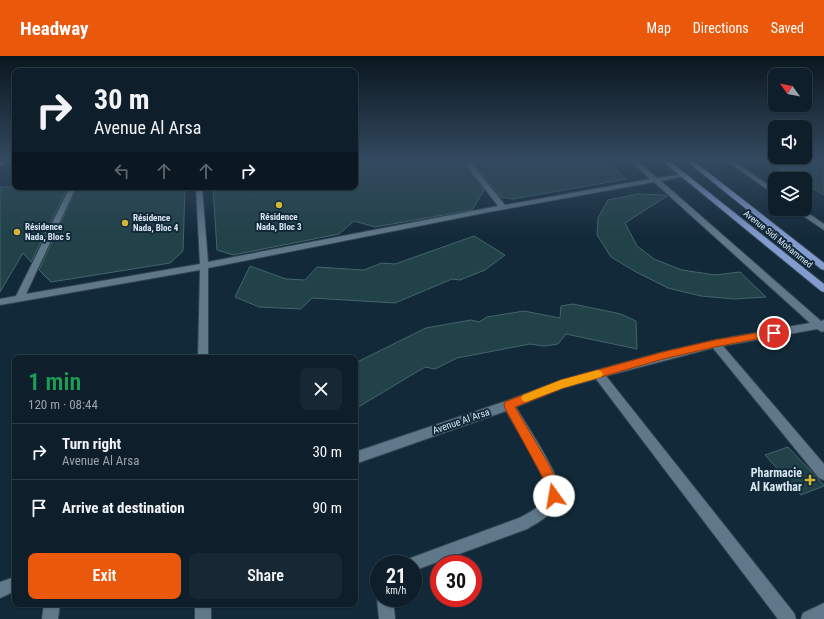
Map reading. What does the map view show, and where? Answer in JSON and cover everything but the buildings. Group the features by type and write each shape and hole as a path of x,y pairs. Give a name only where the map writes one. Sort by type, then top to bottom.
{"main road":[{"name":"Avenue Sidi Mohammed","path":"696,185 824,289"},
{"name":"Avenue Sidi Mohammed","path":"720,185 824,267"}],"street":[{"path":"486,185 503,207"},
{"path":"0,302 204,266 503,207 626,185"},
{"path":"662,185 822,326"},
{"path":"20,298 72,190"},
{"path":"199,190 204,266 203,355"},
{"path":"807,216 824,228"},
{"name":"Avenue Al Arsa","path":"358,457 509,405 561,384 715,344 822,326"},
{"path":"715,344 824,474"},
{"path":"598,374 788,619"},
{"path":"422,561 522,524 537,516 548,506 554,496 554,487 544,466 509,405"},
{"path":"0,590 12,585"},
{"path":"50,619 52,607"},
{"path":"203,607 203,619"},
{"path":"386,607 387,619"},
{"path":"809,619 824,611"}],"slow traffic":[{"path":"526,398 561,384 598,374"}],"place":[{"name":"Résidence Nada, Bloc 3","path":"279,205"},
{"name":"Résidence Nada, Bloc 4","path":"125,223"},
{"name":"Résidence Nada, Bloc 5","path":"17,232"},
{"name":"Pharmacie Al Kawthar","path":"810,480"}],"route":[{"path":"554,496 554,487 544,466 509,405 561,384 663,356 774,333"}]}
